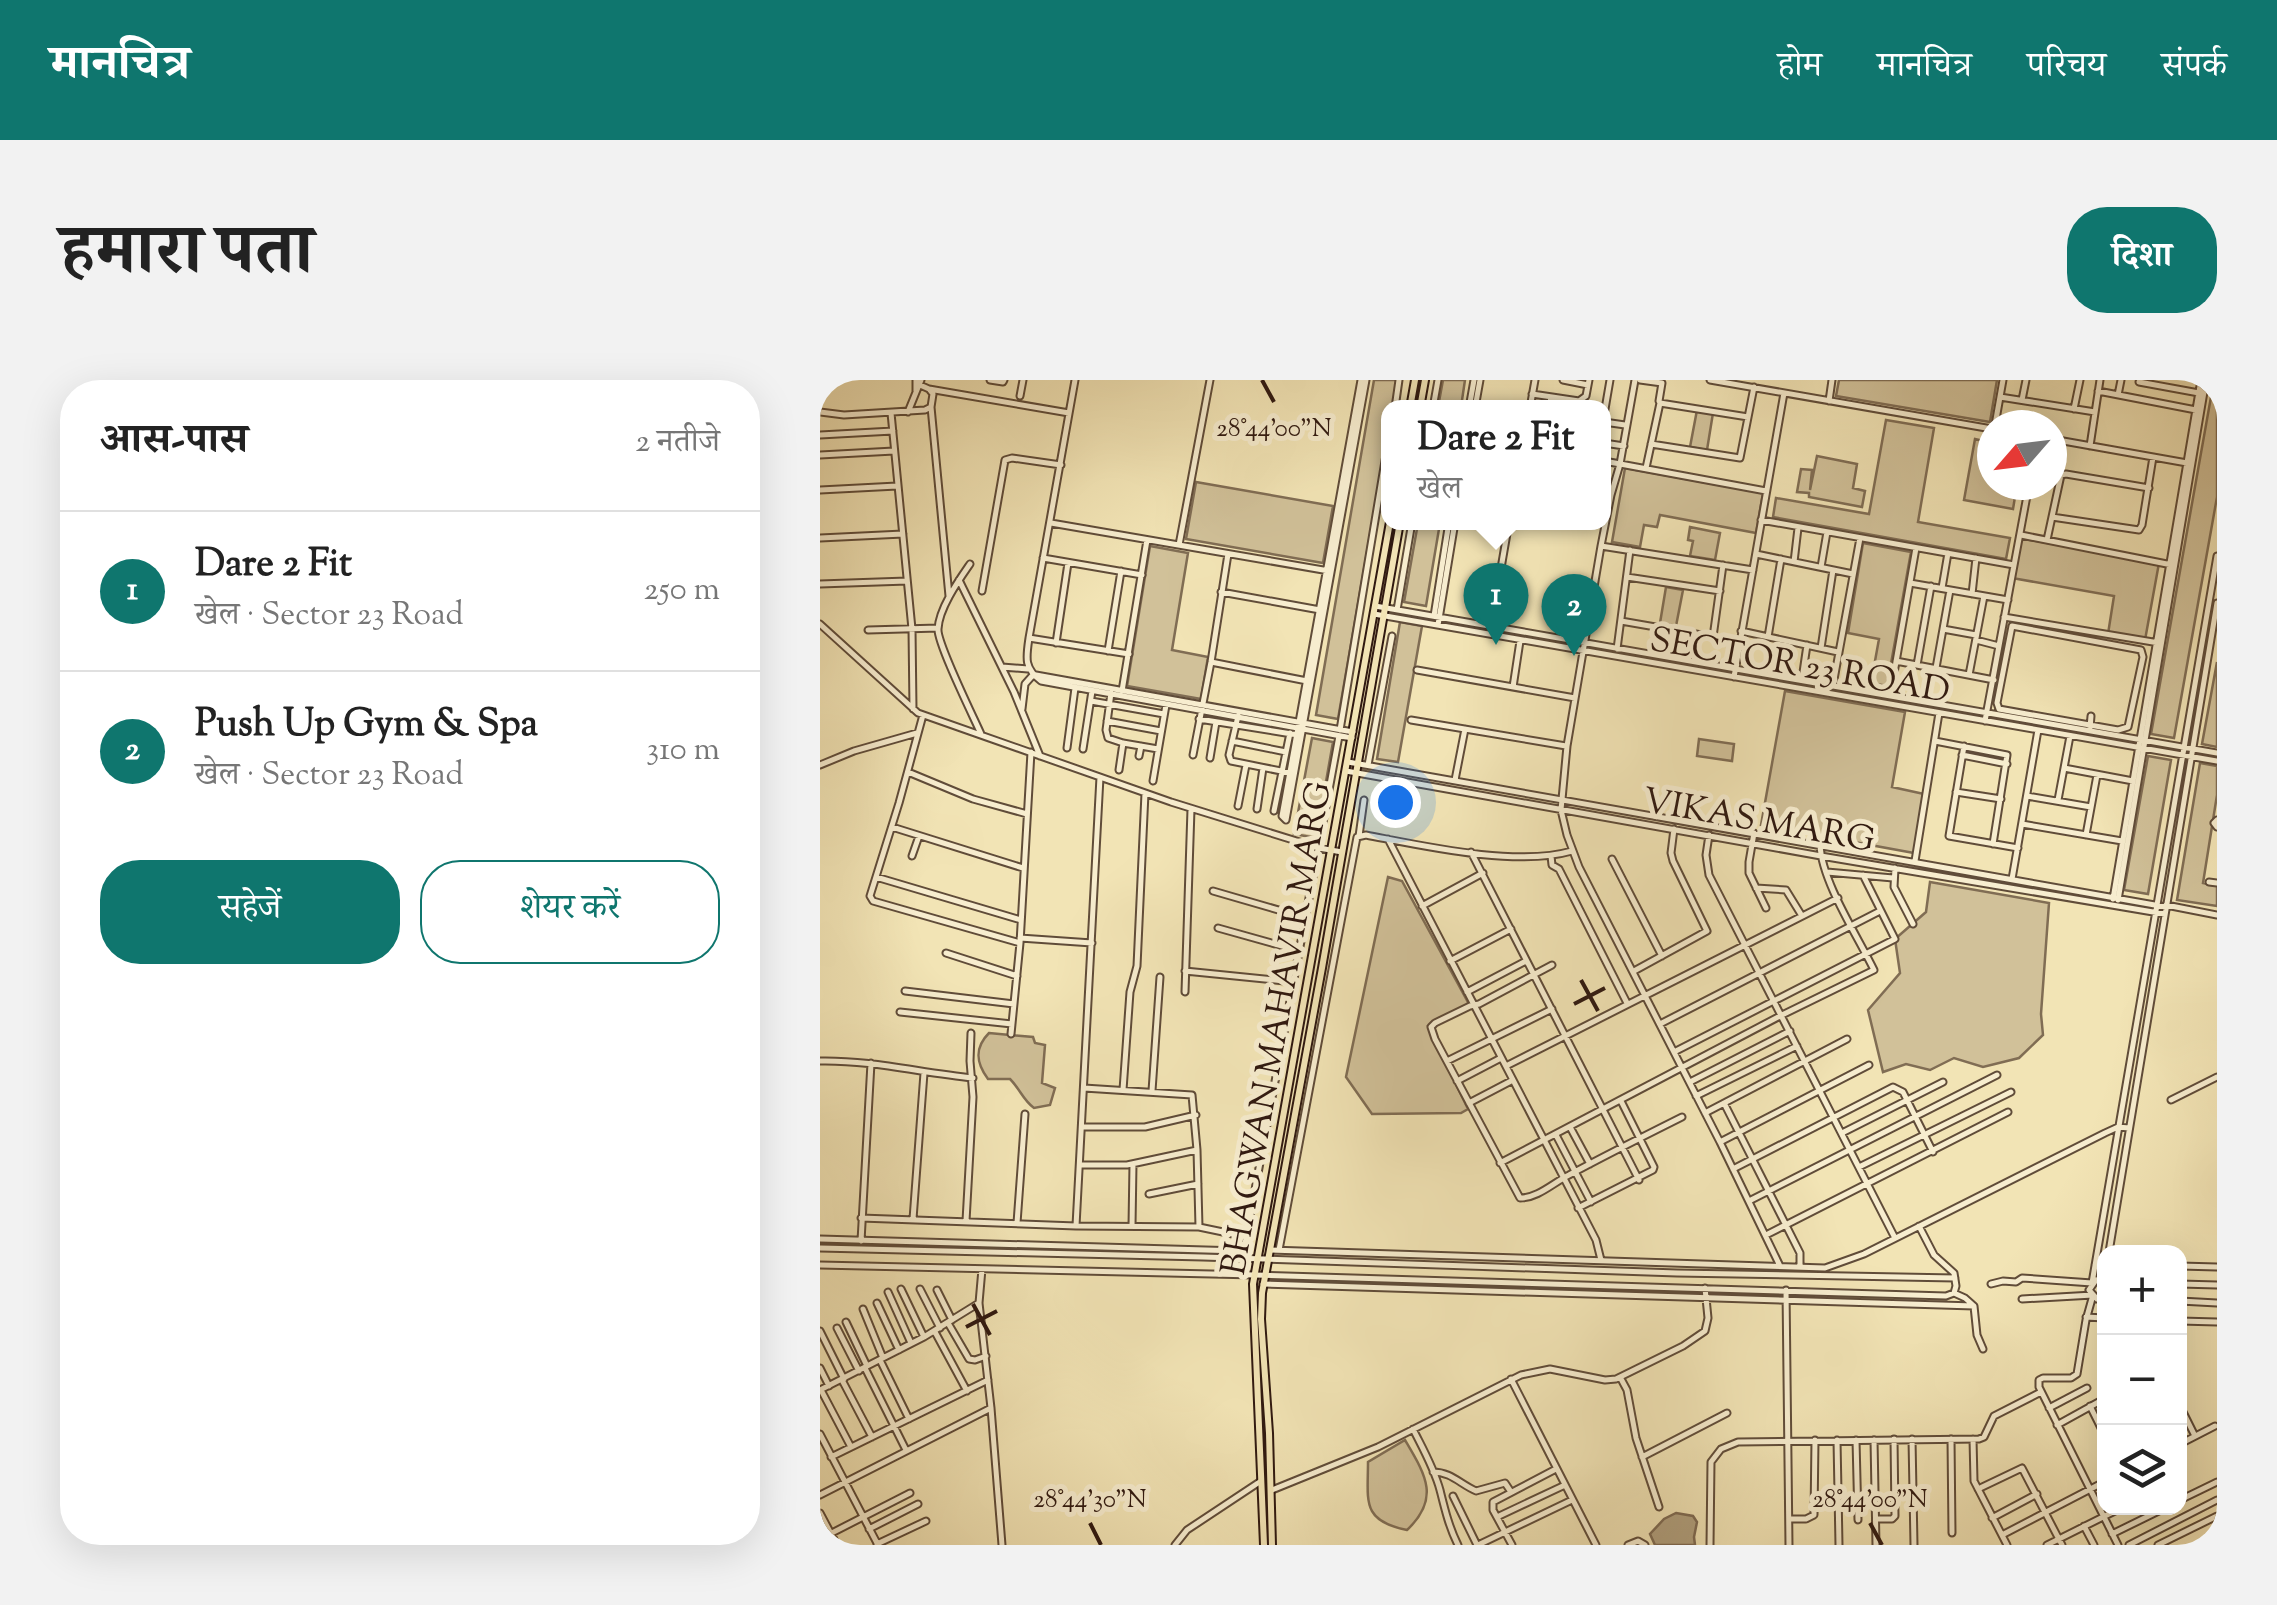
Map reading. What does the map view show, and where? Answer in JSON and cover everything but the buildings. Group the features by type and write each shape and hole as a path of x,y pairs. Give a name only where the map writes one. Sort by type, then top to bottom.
{"main road":[{"name":"BHAGWAN MAHAVIR MARG","path":"1264,1545 1252,1292 1389,530"},
{"name":"BHAGWAN MAHAVIR MARG","path":"1272,1545 1261,1319 1264,1280 1274,1250 1399,530"}],"street":[{"path":"990,380 1004,380"},
{"path":"1020,396 1023,380"},
{"path":"1022,710 1025,684 1031,672 1029,638 1075,380"},
{"path":"1179,546 1210,380"},
{"path":"1274,811 1282,771 1299,729 1364,380"},
{"path":"1531,400 1535,380"},
{"path":"1563,380 1588,382"},
{"path":"1611,496 1637,380 1662,384 1646,468"},
{"path":"1710,380 1977,424"},
{"path":"1829,400 1832,380"},
{"path":"1997,410 2002,380"},
{"path":"2022,400 2026,380"},
{"path":"2074,409 2080,380"},
{"path":"2090,446 2100,380"},
{"path":"2118,395 2121,380"},
{"path":"2190,463 2204,380"},
{"path":"2115,902 2204,380"},
{"path":"2136,398 2139,381 2199,393"},
{"path":"908,412 918,384 1069,412"},
{"path":"1651,444 1738,458 1742,454 1754,388"},
{"path":"929,389 949,596"},
{"path":"2098,391 2196,410"},
{"path":"1734,677 1784,393"},
{"path":"1532,394 1558,400"},
{"path":"2000,397 2094,412"},
{"path":"1658,404 1748,417"},
{"path":"820,412 891,413 930,407"},
{"path":"891,413 912,629 912,709"},
{"path":"1611,420 1626,425"},
{"path":"820,436 892,431"},
{"path":"2067,442 2190,463"},
{"path":"1611,444 1624,446"},
{"path":"820,455 894,450"},
{"path":"2052,517 2139,530 2153,457"},
{"path":"982,591 1005,460 1061,465"},
{"path":"1611,462 1766,491"},
{"path":"2047,540 2059,477 2063,474 2149,488"},
{"path":"820,1240 1240,1251 1246,1246 1340,733 1381,484"},
{"path":"820,490 898,486"},
{"path":"1985,721 2026,500"},
{"path":"1761,520 2014,565"},
{"path":"1051,523 1329,571"},
{"path":"1794,562 1798,528"},
{"path":"1396,614 1411,530"},
{"path":"1435,625 1451,530"},
{"path":"1491,626 1508,530"},
{"path":"1605,530 1567,746 1561,810 1572,851 1780,1266"},
{"path":"1821,567 1827,532"},
{"path":"820,538 903,534"},
{"path":"2020,535 2172,565"},
{"path":"1833,685 1860,538"},
{"path":"1122,691 1147,540"},
{"path":"1602,546 1753,570"},
{"path":"1890,696 1916,548"},
{"path":"1617,649 1630,550"},
{"path":"1936,668 1948,553"},
{"path":"1193,756 1228,554"},
{"path":"1756,554 1853,574"},
{"path":"2097,1299 2090,1290 2217,556"},
{"path":"1043,558 1142,574"},
{"path":"1972,594 1976,558"},
{"path":"1768,637 1780,559"},
{"path":"1056,642 1068,563"},
{"path":"970,564 949,596 938,628 980,734"},
{"path":"1620,621 1713,638 1724,565"},
{"path":"1821,648 1833,570"},
{"path":"1108,651 1121,571"},
{"path":"1290,752 1291,772 1282,816 1286,820 1329,571"},
{"path":"1627,577 1720,591"},
{"path":"959,580 1040,756"},
{"path":"820,584 907,581"},
{"path":"1910,583 2008,600"},
{"path":"1917,665 1931,586"},
{"path":"1222,592 1320,610"},
{"path":"1968,675 1984,596"},
{"path":"2109,1245 2217,603"},
{"name":"SECTOR 23 ROAD","path":"1375,610 1435,625 2070,736 2183,751 2217,761"},
{"name":"SECTOR 23 ROAD","path":"1396,614 1437,616 2090,728 2142,744"},
{"path":"2004,618 2159,643"},
{"path":"2012,626 2141,650 2143,657 2128,727 2090,728 1999,709 2012,626"},
{"path":"821,627 912,709 923,714 1192,809 1342,852"},
{"path":"868,630 938,628"},
{"path":"1942,629 1999,646"},
{"path":"1741,631 1838,652"},
{"path":"1367,774 1392,636"},
{"path":"1029,638 1129,654"},
{"path":"1514,687 1520,640"},
{"path":"1802,679 1807,645"},
{"path":"1896,661 1994,680"},
{"path":"1211,662 1307,681"},
{"path":"1002,667 1299,729"},
{"path":"1417,670 1575,698"},
{"path":"1031,672 1041,681 1092,692 1122,691 1201,709"},
{"path":"1066,748 1075,688"},
{"path":"1082,750 1092,692"},
{"path":"1112,692 1108,738 1158,750"},
{"path":"1091,701 1164,714"},
{"path":"1153,781 1166,704"},
{"path":"1915,861 1939,712"},
{"path":"923,714 870,896 873,901 1020,940 1092,942"},
{"path":"1238,715 1231,760 1291,772"},
{"path":"2090,728 2091,716"},
{"path":"1199,720 1352,735"},
{"path":"1412,720 1567,746"},
{"path":"1107,721 1161,731"},
{"path":"1210,758 1216,722"},
{"path":"1455,781 1465,730"},
{"path":"2012,879 2038,730"},
{"path":"820,765 854,750 918,733"},
{"path":"2058,800 2070,736"},
{"path":"1232,741 1290,752"},
{"path":"1935,741 2008,755 1993,844"},
{"path":"1120,770 1123,743"},
{"path":"2115,902 2132,780 2142,744"},
{"path":"1139,756 1142,746"},
{"path":"1964,746 1949,836 2016,848"},
{"path":"1011,1034 1031,752"},
{"name":"SECTOR 23 ROAD","path":"2192,753 2217,753"},
{"path":"1962,755 2006,764"},
{"path":"1238,806 1246,764"},
{"name":"VIKAS MARG","path":"1347,767 1368,766 1820,844 2115,902"},
{"path":"1256,809 1264,768"},
{"name":"VIKAS MARG","path":"1357,768 1367,774 1821,856 2156,909 2217,914"},
{"path":"2064,768 2132,780"},
{"path":"907,772 1028,814"},
{"path":"2086,835 2096,775"},
{"path":"1076,1226 1100,777"},
{"path":"1956,792 2000,799"},
{"path":"1124,1090 1130,992 1137,966 1144,793"},
{"path":"2028,796 2091,807"},
{"path":"1364,800 1274,1250 1825,1268 1857,1257 2118,1127 2130,1128"},
{"path":"1185,992 1192,809"},
{"path":"2022,824 2122,841"},
{"path":"1347,825 1360,828"},
{"path":"892,827 1024,868"},
{"path":"1634,971 1707,931 1671,857 1674,830"},
{"path":"1754,833 1749,873 1766,908"},
{"path":"1709,835 1706,866 1895,1238"},
{"path":"912,856 919,836"},
{"path":"1358,836 1522,856 1572,851"},
{"path":"1388,839 1598,1245 1601,1261"},
{"path":"1500,1163 1874,970 1838,898 1820,844"},
{"path":"1471,852 1639,1180"},
{"path":"1551,856 1552,865 1559,869 1627,1003"},
{"path":"1612,859 1662,956"},
{"path":"1894,868 1896,892 1913,924"},
{"path":"1827,872 1893,878"},
{"path":"1422,906 1483,874"},
{"path":"1674,1052 1895,939 1863,875"},
{"path":"876,877 1021,920"},
{"path":"2209,882 2217,884"},
{"path":"1756,888 1786,890 1802,916"},
{"path":"1213,891 1306,918"},
{"path":"1506,1066 1838,898"},
{"path":"1660,1024 1881,910"},
{"path":"1218,928 1300,950"},
{"path":"1450,961 1511,929"},
{"path":"946,953 1017,976"},
{"path":"1466,992 1527,960"},
{"path":"1552,965 1432,1025 1457,1081 1520,1198 1530,1198 1682,1117"},
{"path":"1185,970 1294,982"},
{"path":"1152,1091 1160,977"},
{"path":"905,992 1014,1004"},
{"path":"1447,1061 1552,1010"},
{"path":"900,1012 1012,1024"},
{"path":"1690,1082 1790,1031"},
{"path":"966,1221 973,1078 971,1033"},
{"path":"1705,1113 1847,1039"},
{"path":"1696,1096 1797,1045"},
{"path":"1457,1081 1501,1058"},
{"path":"820,1060 973,1078"},
{"path":"860,1241 870,1063"},
{"path":"1720,1142 1869,1066"},
{"path":"913,1219 924,1073"},
{"path":"1749,1201 1997,1075"},
{"path":"2171,1100 2217,1076"},
{"path":"1469,1103 1512,1080"},
{"path":"1842,1133 1943,1082"},
{"path":"1733,1168 1893,1087 1900,1088 1933,1152"},
{"path":"1084,1088 1192,1094 1198,1150 1199,1227"},
{"path":"1859,1167 2010,1092"},
{"path":"1578,1208 1639,1180 1654,1167 1621,1100"},
{"path":"1724,1103 1800,1253 1800,1267"},
{"path":"1766,1235 2008,1112"},
{"path":"1018,1223 1025,1114"},
{"path":"1082,1128 1146,1127 1196,1115"},
{"path":"1570,1127 1590,1164"},
{"path":"1556,1135 1591,1202"},
{"path":"1080,1165 1134,1164 1198,1150"},
{"path":"1132,1226 1134,1164"},
{"path":"1148,1194 1198,1184"},
{"path":"862,1218 1199,1227 1247,1237"},
{"path":"1919,1226 1934,1255 1953,1271 1954,1293"},
{"path":"820,1248 1955,1278"},
{"path":"820,1265 1255,1275 1264,1280 1974,1306"},
{"path":"2187,1266 2217,1267"},
{"path":"1806,1292 1825,1268"},
{"path":"982,1269 979,1303 1002,1545"},
{"path":"1658,1286 1659,1273"},
{"path":"1992,1284 2022,1278 2097,1280"},
{"path":"1264,1280 1658,1286 1946,1296 1954,1293 1974,1306 1982,1349"},
{"path":"2187,1284 2217,1285"},
{"path":"1270,1491 1362,1454 1531,1372 1550,1369 1605,1380 1620,1377 1702,1334 1708,1324 1705,1288"},
{"path":"901,1289 924,1336"},
{"path":"920,1289 967,1391"},
{"path":"937,1290 969,1358 986,1356"},
{"path":"1786,1290 1789,1545"},
{"path":"888,1292 911,1343"},
{"path":"2022,1299 2093,1295"},
{"path":"2093,1295 2077,1374 2071,1378 2040,1378 2038,1384 2118,1545"},
{"path":"2187,1301 2217,1302"},
{"path":"877,1302 899,1350"},
{"path":"851,1448 820,1390 937,1330 979,1303"},
{"path":"864,1309 909,1419"},
{"path":"2086,1317 2097,1318"},
{"path":"2187,1321 2217,1322"},
{"path":"846,1322 864,1368 906,1451"},
{"path":"837,1328 864,1368"},
{"path":"820,1330 872,1438"},
{"path":"820,1368 829,1386"},
{"path":"1620,1377 1627,1390 1636,1438 1658,1507"},
{"path":"1510,1379 1596,1545"},
{"path":"831,1457 988,1380"},
{"path":"2049,1408 2087,1388"},
{"path":"1710,1545 1710,1467 1716,1453 1733,1443 1973,1439 1984,1437 1994,1416 2041,1392"},
{"path":"2057,1425 2097,1402"},
{"path":"2090,1406 2100,1425"},
{"path":"820,1495 991,1408"},
{"path":"1642,1457 1727,1413"},
{"path":"2187,1420 2195,1436"},
{"path":"2187,1440 2215,1426"},
{"path":"1413,1429 1434,1472 1446,1519 1458,1545"},
{"path":"820,1434 877,1544 926,1521"},
{"path":"1912,1439 1914,1545"},
{"path":"1950,1439 1952,1534"},
{"path":"1973,1439 1972,1472 2007,1545"},
{"path":"1788,1519 1814,1515 1814,1440"},
{"path":"1837,1440 1839,1545"},
{"path":"1856,1440 1858,1520"},
{"path":"1874,1440 1876,1545"},
{"path":"1876,1519 1895,1516 1894,1440"},
{"path":"1978,1490 2022,1468 2060,1542"},
{"path":"1512,1545 1493,1502 1556,1470"},
{"path":"1434,1472 1446,1472 1476,1491 1505,1483 1511,1492"},
{"path":"1175,1545 1188,1530 1261,1481"},
{"path":"2187,1497 2217,1482"},
{"path":"1497,1517 1565,1484"},
{"path":"1442,1500 1453,1496 1462,1485"},
{"path":"2002,1535 2097,1486"},
{"path":"820,1539 910,1493"},
{"path":"1992,1518 2037,1494"},
{"path":"1453,1496 1477,1545 1572,1500"},
{"path":"2130,1545 2217,1500"},
{"path":"869,1529 918,1504"},
{"path":"820,1513 837,1545"},
{"path":"2112,1534 2151,1515"},
{"path":"2047,1545 2060,1542 2103,1516"},
{"path":"2158,1545 2217,1516"},
{"path":"2084,1526 2094,1545"},
{"path":"2205,1545 2217,1539"},
{"path":"1628,1545 1638,1541 1646,1545"}],"shaded area":[{"path":"1374,380 1397,380 1394,400 1381,400 1381,471 1338,719 1316,715"},
{"path":"1443,380 1465,380 1462,400 1439,400"},
{"path":"1839,380 1997,380 1992,410 1977,410 1977,420 1836,396"},
{"path":"2214,380 2217,497 2174,738 2151,734"},
{"path":"1697,410 1713,413 1707,450 1690,447"},
{"path":"1886,420 1934,428 1918,522 2010,538 2006,559 1773,517 1776,498 1869,514"},
{"path":"1975,439 1977,500 2014,500 2013,509 1964,500"},
{"path":"1817,456 1857,464 1853,488 1865,491 1862,507 1797,492 1801,469 1812,470 1810,490"},
{"path":"1625,468 1763,493 1756,533 1660,515 1657,527 1644,525 1640,547 1612,542"},
{"path":"1196,482 1333,506 1323,563 1186,539"},
{"path":"1690,527 1720,533 1715,560 1690,556"},
{"path":"1417,530 1439,530 1426,606 1404,602"},
{"path":"2019,538 2159,563 2145,640 2108,634 2114,596 2012,578"},
{"path":"1863,543 1911,552 1887,686 1871,683 1879,639 1848,633"},
{"path":"1150,546 1188,553 1172,650 1208,657 1201,699 1127,686"},
{"path":"1666,587 1683,590 1676,626 1660,623"},
{"path":"1400,622 1422,626 1398,762 1377,759"},
{"path":"2217,662 2217,747 2202,744"},
{"path":"1785,691 1905,712 1892,787 1924,794 1914,853 1761,825"},
{"path":"1312,738 1333,742 1316,838 1294,834"},
{"path":"1699,739 1734,744 1732,761 1697,756"},
{"path":"2148,756 2171,760 2148,894 2124,890"},
{"path":"2200,763 2217,766 2217,795 2203,883 2217,886 2217,906 2177,900"},
{"path":"1388,877 1402,881 1470,1006 1428,1026 1468,1109 1461,1113 1372,1114 1346,1077"},
{"path":"1930,882 2049,903 2043,1035 2019,1058 1983,1067 1954,1058 1930,1070 1906,1064 1883,1072 1868,1010 1900,973 1895,939 1926,912"},
{"path":"989,1033 1033,1037 1035,1043 1045,1045 1042,1083 1055,1088 1050,1105 1034,1108 1010,1079 988,1079 978,1056"},
{"path":"1405,1440 1419,1464 1427,1496 1407,1530 1374,1515 1368,1498 1368,1462"},
{"path":"1676,1513 1693,1516 1697,1522 1695,1545 1655,1545 1650,1534"}],"place":[{"name":"Dare 2 Fit","path":"1496,645"},
{"name":"Push Up Gym & Spa","path":"1574,656"}]}
